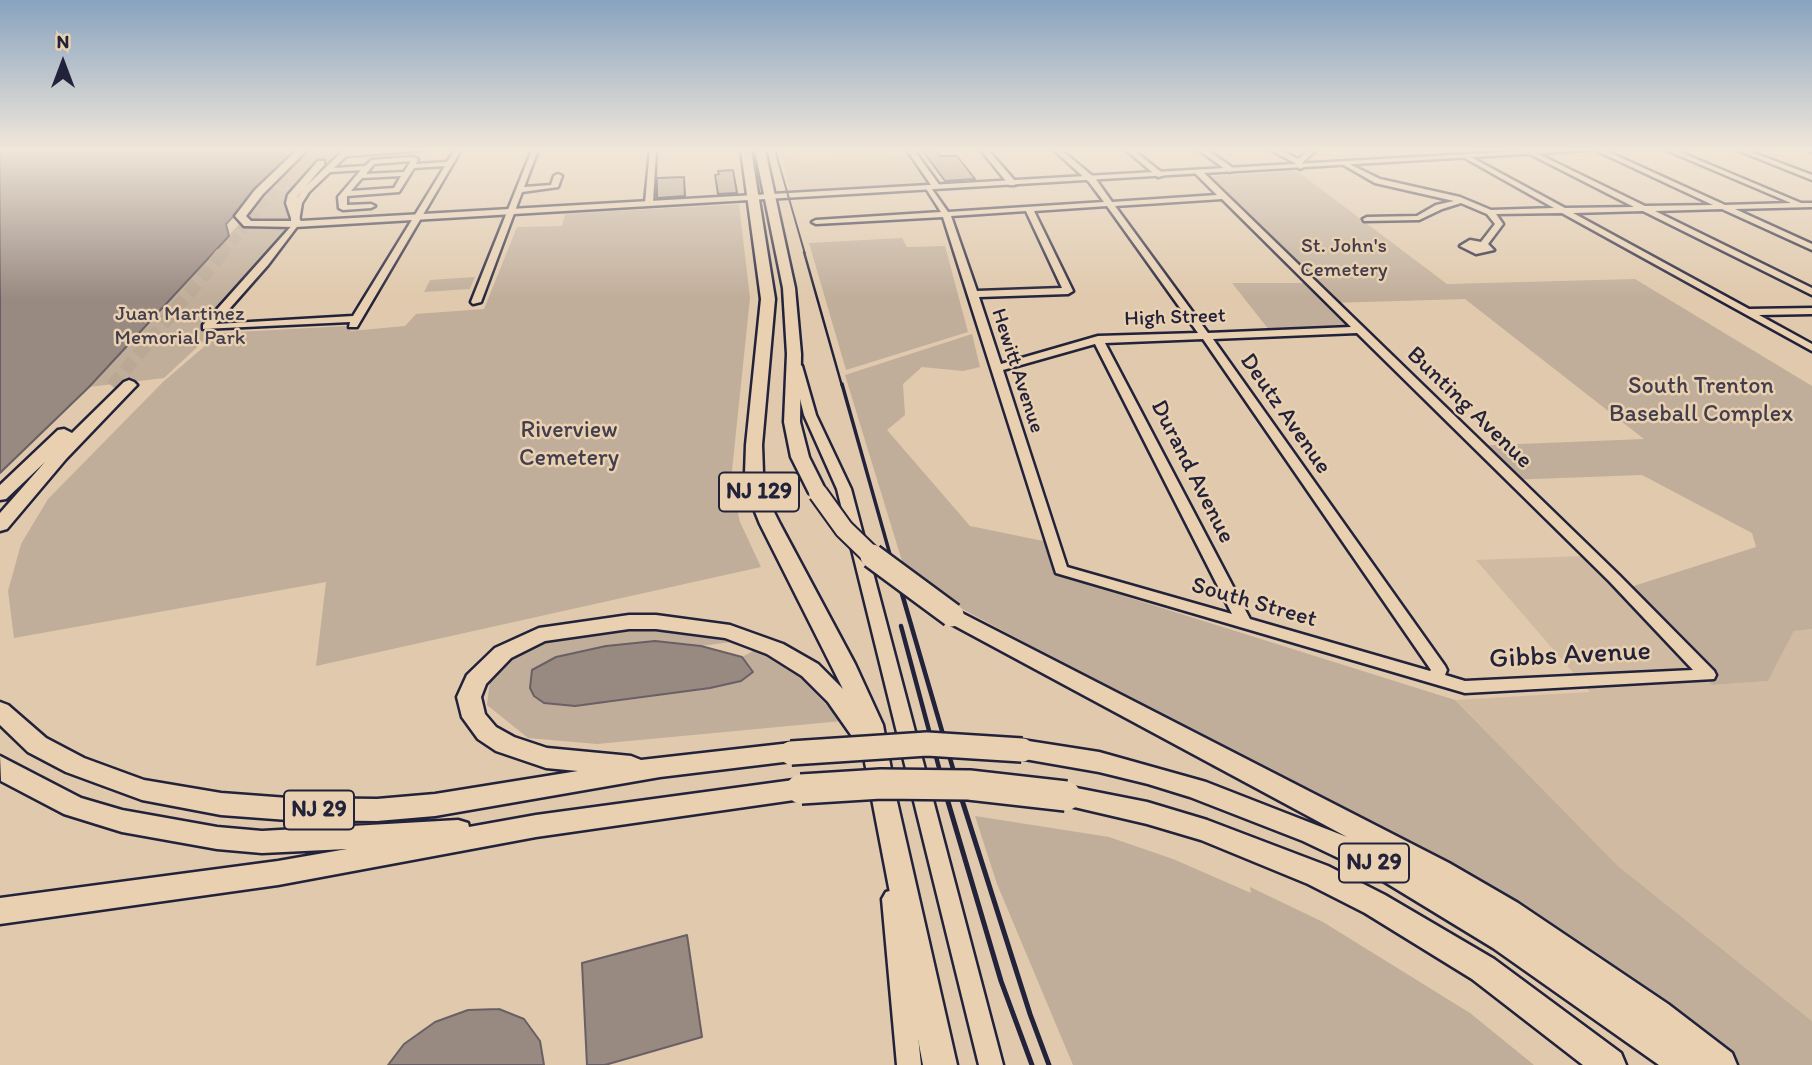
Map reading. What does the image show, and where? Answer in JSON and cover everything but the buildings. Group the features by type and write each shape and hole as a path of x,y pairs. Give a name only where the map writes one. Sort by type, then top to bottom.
{"highway":[{"path":"253,200 240,216 248,224 295,222 292,200"},
{"name":"NJ 129","path":"761,200 768,299 754,445 754,473 761,504 770,524 871,725 883,797"},
{"name":"NJ 129","path":"762,200 789,288 794,354"},
{"path":"794,354 791,391 796,443 818,493 844,529 869,554 952,615 1427,866 1508,912 1624,991 1720,1065"},
{"path":"0,495 121,386 0,525"},
{"path":"660,767 545,758 505,744 486,733 474,717 469,697 475,681 491,662 503,653 539,635 629,622 705,627 758,642 810,670 843,705 864,734 878,761"},
{"name":"NJ 29","path":"0,711 37,745 75,765 142,790 221,804 324,811 435,805 660,767 791,753 927,744 1021,750 1099,762 1210,793 1313,833 1380,865 1482,924 1608,1007 1687,1065"},
{"name":"NJ 29","path":"0,766 10,775 73,806 122,821 217,838 262,842 536,826 801,789 969,785 1066,796 1147,813 1207,831 1318,875 1375,904 1483,969 1609,1065"},
{"path":"883,797 940,1065"},
{"path":"0,911 278,873 536,826"}],"main road":[{"path":"295,222 711,200"}],"street":[{"path":"344,200 343,208 371,206"},
{"path":"295,222 265,263 207,327 354,322 429,200"},
{"path":"476,302 517,200"},
{"name":"Hewitt Avenue","path":"940,200 947,214 1061,570"},
{"name":"Deutz Avenue","path":"1106,200 1205,336 1439,670 1436,678"},
{"path":"816,222 1179,200"},
{"name":"Bunting Avenue","path":"1226,200 1614,578 1708,675"},
{"path":"1456,200 1490,212 1802,205"},
{"path":"1544,200 1812,348"},
{"path":"1625,200 1812,292"},
{"path":"1708,200 1812,247"},
{"path":"1789,200 1812,207"},
{"path":"1367,219 1419,218 1439,207 1462,201"},
{"path":"972,294 1068,291 1029,209"},
{"path":"1483,244 1499,224 1490,212"},
{"path":"1748,313 1812,311"},
{"name":"High Street","path":"996,369 1098,340 1359,330"},
{"name":"Durand Avenue","path":"1098,340 1245,625"},
{"name":"NJ 129","path":"794,354 810,415 844,489 990,1065"},
{"name":"South Street","path":"1061,570 1436,678"},
{"name":"Gibbs Avenue","path":"1436,678 1465,687 1708,675"},
{"name":"NJ 129","path":"883,797 909,1065"}],"shaded area":[{"path":"0,200 249,200 226,224 229,236 89,387 0,473"},
{"path":"1583,556 1712,685 1768,681 1794,631 1812,629 1812,1021 1618,866 1455,700 1590,692 1476,560"},
{"path":"655,641 701,646 742,657 753,672 741,681 710,688 575,706 544,703 534,696 530,688 532,670 556,657 606,646"},
{"path":"687,935 702,1037 605,1065 587,1065 582,963"},
{"path":"499,1009 524,1019 540,1041 544,1065 388,1065 404,1044 435,1022 468,1010"}],"green space":[{"path":"256,200 290,200 287,204 289,219 263,224 247,220 245,210"},
{"path":"1225,200 1335,200 1447,284 1635,279 1812,386 1812,629 1794,631 1768,681 1712,685 1618,591 1756,547 1752,533 1642,475 1506,480 1471,446 1644,439 1465,299 1330,303 1359,333 1273,335 1232,283 1308,283"},
{"name":"Riverview Cemetery","path":"739,204 750,298 731,480 740,522 761,567 316,666 326,582 14,638 8,591 21,544 48,499 163,382 220,333 345,326 351,331 405,326 416,314 484,309 517,227 562,226 565,214"},
{"name":"Juan Martinez Memorial Park","path":"239,224 289,228 261,258 265,263 210,329 207,338 164,378 89,387"},
{"path":"902,238 907,247 945,246 968,332 846,370 809,243"},
{"path":"475,277 470,289 424,292 430,280"},
{"path":"972,334 980,367 963,371 922,367 903,384 905,415 887,430 970,526 1048,542 1057,575 1455,700 1618,866 1812,1021 1812,1065 1728,1065 1297,798 1212,768 1202,737 936,595 906,574 845,375"},
{"path":"653,626 731,642 701,646 655,641 606,646 556,657 530,688 534,696 544,703 606,703 710,688 753,671 742,657 755,650 796,673 842,721 597,744 528,738 487,705 490,680 513,653 567,634"},
{"path":"975,816 1109,837 1173,859 1251,893 1250,887 1323,922 1470,1013 1534,1065 1073,1065 997,884"}],"tunnel":[{"path":"222,254 267,200"},
{"path":"112,386 223,252"}],"railway":[{"path":"789,200 805,254"},
{"path":"804,252 842,386"},
{"path":"842,384 891,558"},
{"path":"891,556 956,779"},
{"path":"901,626 942,779"},
{"path":"941,778 1001,981 1032,1065"},
{"path":"955,778 1030,1014 1049,1065"}],"park label":[{"name":"St. John's Cemetery","path":"1344,259"},
{"name":"South Trenton Baseball Complex","path":"1701,401"}]}
